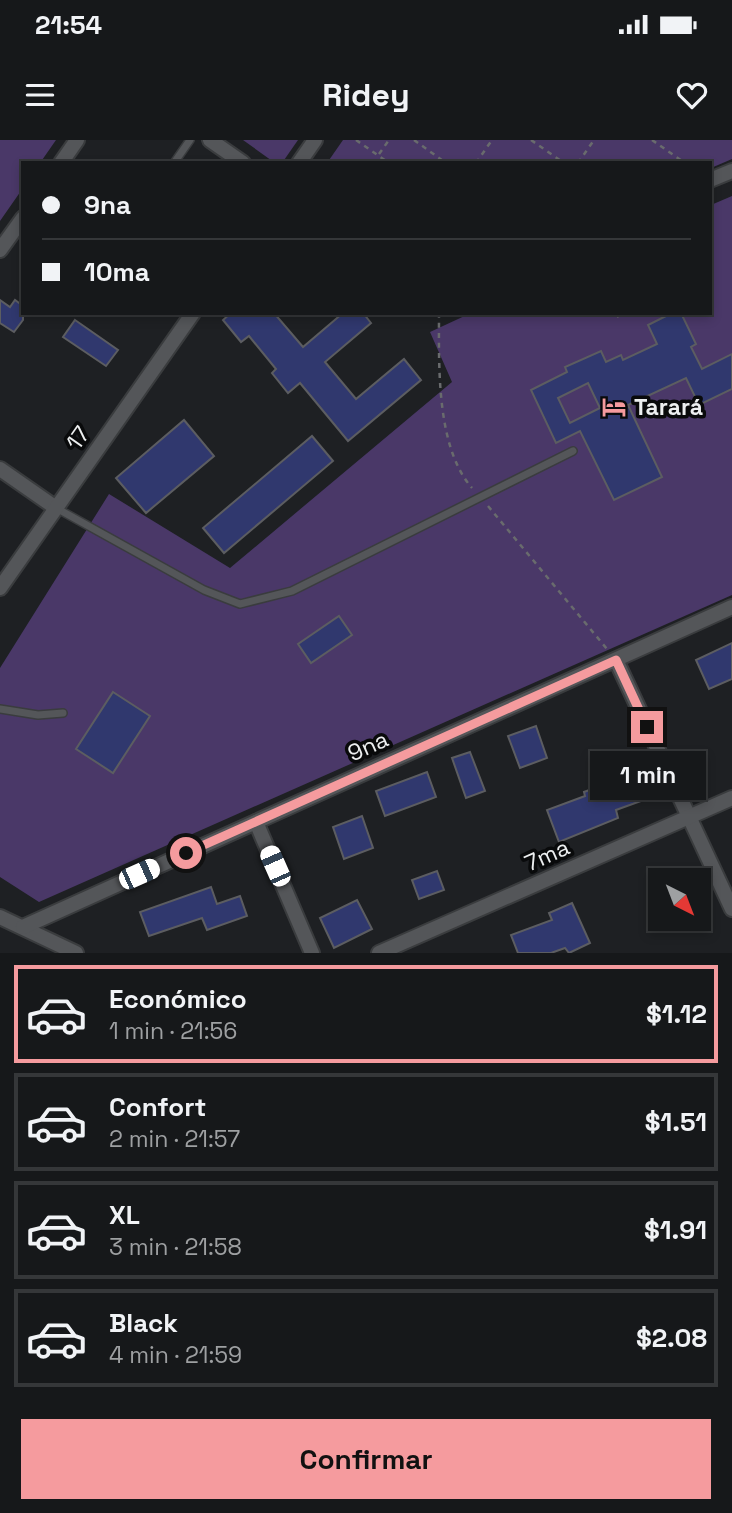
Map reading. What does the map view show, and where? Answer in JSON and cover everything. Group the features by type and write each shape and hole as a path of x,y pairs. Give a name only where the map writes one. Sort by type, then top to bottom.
{"street":[{"path":"62,161 77,140"},
{"path":"210,140 240,161"},
{"path":"300,161 315,140"},
{"path":"712,179 732,171"},
{"path":"0,250 21,221"},
{"name":"17","path":"0,588 192,315"},
{"path":"0,469 56,508"},
{"name":"9na","path":"23,927 732,607"},
{"path":"616,660 732,909"},
{"name":"7ma","path":"379,953 732,798"},
{"path":"256,822 313,953"},
{"path":"0,917 76,953"}],"lane":[{"path":"175,161 190,140"},
{"path":"56,508 204,590 240,604 292,591 573,451"},
{"path":"0,709 38,715 64,713"}],"path":[{"path":"356,140 386,161"},
{"path":"379,156 389,140"},
{"path":"414,140 443,161"},
{"path":"477,161 492,140"},
{"path":"531,140 561,161"},
{"path":"579,161 594,140"},
{"path":"652,140 682,161"}],"shaded area":[{"path":"0,140 56,140 41,161 21,161 21,191 0,221"},
{"path":"243,140 298,140 283,161 272,161"},
{"path":"343,140 732,140 732,159 712,168 712,161 328,161"},
{"path":"732,196 732,595 39,902 0,877 0,668 109,494 230,568 452,382 430,332 467,315 712,315 712,205"}],"building":[{"path":"0,300 10,307 15,300 21,304 23,320 14,332 0,323"},
{"path":"229,315 276,315 303,347 341,315 365,315 371,323 325,362 356,399 404,359 421,380 348,441 300,383 288,393 272,373 276,369 249,336 241,342 223,320"},
{"name":"Tarará","path":"668,315 682,315 696,344 691,347 702,369 732,354 732,389 699,405 686,378 628,405 662,477 614,500 580,431 556,443 531,390 567,372 565,367 601,351 606,362 621,355 623,360 657,344 648,325","holes":["588,383 600,408 570,423 558,398"]},
{"path":"75,320 118,350 106,366 63,337"},
{"path":"184,420 214,456 146,513 116,478"},
{"path":"312,436 333,461 224,553 203,528"},
{"path":"339,616 352,635 311,663 298,644"},
{"path":"732,643 732,679 709,689 696,660"},
{"path":"113,692 150,716 113,773 76,749"},
{"path":"536,726 547,758 520,768 508,736"},
{"path":"470,752 485,791 466,798 452,758"},
{"path":"642,760 655,796 616,810 618,818 559,842 547,810 585,796 584,792 617,780 614,770"},
{"path":"427,772 436,797 385,816 376,791"},
{"path":"362,816 373,848 344,859 333,827"},
{"path":"437,871 444,890 419,899 412,880"},
{"path":"211,887 217,904 240,896 247,916 207,930 202,918 149,936 140,912"},
{"path":"357,900 372,929 334,948 320,918"},
{"path":"572,903 590,943 569,953 565,948 551,953 518,953 511,935 552,920 549,913"}],"place":[{"name":"Tarará","path":"614,407"}],"route":[{"path":"186,853 616,660 647,727"}]}
